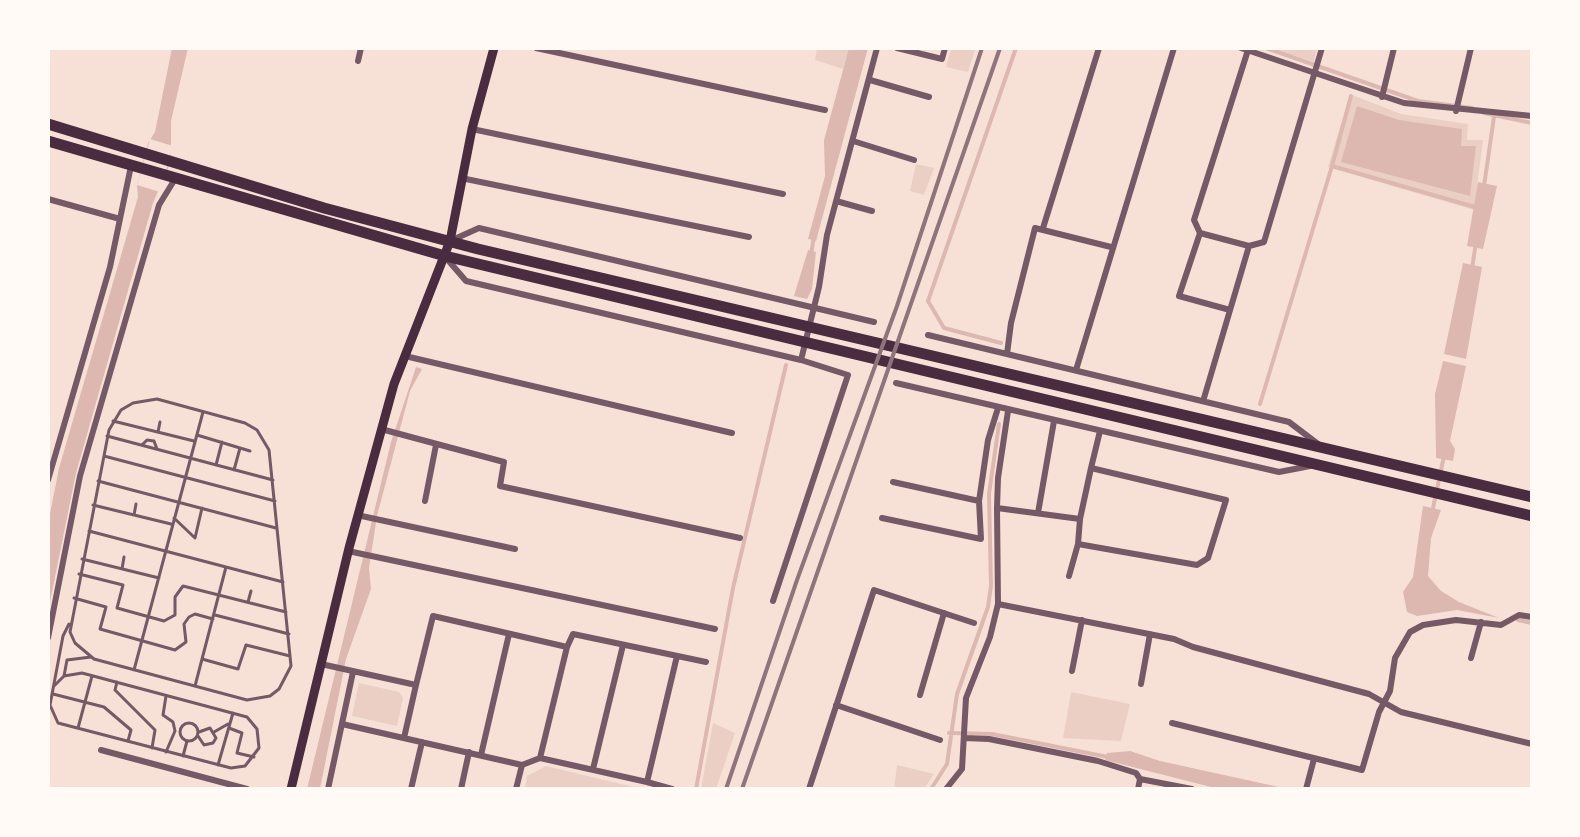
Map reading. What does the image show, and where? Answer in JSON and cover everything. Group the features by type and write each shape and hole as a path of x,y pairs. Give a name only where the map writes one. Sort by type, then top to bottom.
{"highway":[{"path":"48,124 324,208 450,241 477,255 1532,516"},
{"path":"48,141 445,256 477,255 1532,497"}],"main road":[{"path":"291,789 357,515 405,356 450,241 472,129 494,48"}],"street":[{"path":"358,61 361,48"},
{"path":"536,48 825,110"},
{"path":"801,360 836,201 877,48"},
{"path":"897,48 942,59 945,48"},
{"path":"1043,228 1099,48"},
{"path":"1076,370 1174,48"},
{"path":"1200,233 1249,246 1264,242 1322,48"},
{"path":"1382,97 1394,48"},
{"path":"1456,111 1471,48"},
{"path":"1230,310 1179,296 1200,233 1194,220 1245,49 1382,97 1456,111 1486,109 1532,116"},
{"path":"870,80 929,97"},
{"path":"472,129 783,194"},
{"path":"853,141 914,160"},
{"path":"48,480 136,168"},
{"path":"48,638 80,476 159,205 170,178"},
{"path":"461,178 749,237"},
{"path":"48,199 120,219"},
{"path":"836,201 872,211"},
{"path":"450,241 479,228 874,322"},
{"path":"1007,354 1035,228 1111,247"},
{"path":"1204,398 1249,246"},
{"path":"445,256 466,281 801,360 848,375 773,601"},
{"path":"928,335 1204,398 1289,422 1326,449"},
{"path":"405,356 732,433"},
{"path":"896,383 1279,472 1320,464"},
{"path":"882,518 981,539 979,501 988,440 998,408"},
{"path":"949,786 962,769 966,698 990,637 998,604 998,478 1008,411"},
{"path":"1038,513 1054,421"},
{"path":"381,429 504,462 500,486 740,538"},
{"path":"1069,576 1100,431"},
{"path":"425,501 436,445"},
{"path":"1078,544 1197,565 1208,558 1226,500 1091,468"},
{"path":"893,482 979,501"},
{"path":"997,508 1080,519"},
{"path":"357,515 515,549"},
{"path":"348,551 715,629"},
{"path":"809,789 874,590 974,623"},
{"path":"998,604 1150,634 1369,694 1401,712 1532,744"},
{"path":"920,695 944,613"},
{"path":"1172,723 1362,770 1390,691 1395,658 1410,632 1423,625 1456,620 1501,625 1519,615 1532,617"},
{"path":"404,738 433,616 567,647"},
{"path":"1072,671 1082,620"},
{"path":"1471,658 1481,622"},
{"path":"481,755 509,634"},
{"path":"540,758 567,647 573,634 706,662"},
{"path":"1141,684 1150,634"},
{"path":"593,769 623,645"},
{"path":"647,782 677,656"},
{"path":"319,664 416,685"},
{"path":"328,789 350,671"},
{"path":"836,705 940,740"},
{"path":"342,724 522,765 540,758 672,789"},
{"path":"964,738 989,739 1098,761 1136,773 1140,779 1138,789"},
{"path":"411,789 422,742"},
{"path":"101,750 247,789"},
{"path":"461,789 469,752"},
{"path":"1306,789 1314,759"},
{"path":"516,789 522,765"},
{"path":"1140,779 1192,789"}],"lane":[{"path":"54,686 64,676 76,673 247,717 257,729 260,740 255,758 239,767 218,765 78,728 54,719 50,710 54,686 69,624 107,436 121,410 144,400 157,399 257,430 269,450 289,634 291,666 279,689 258,700 91,657 67,660 64,676"},
{"path":"134,670 203,412"},
{"path":"113,421 195,442"},
{"path":"158,432 160,422"},
{"path":"197,435 250,451"},
{"path":"107,436 273,480"},
{"path":"216,465 222,442"},
{"path":"234,470 240,448"},
{"path":"103,456 275,501"},
{"path":"98,481 277,528"},
{"path":"134,515 136,504"},
{"path":"93,505 173,525"},
{"path":"174,518 195,538 202,508"},
{"path":"88,530 283,582"},
{"path":"121,569 124,557"},
{"path":"82,559 159,578"},
{"path":"195,686 226,567"},
{"path":"79,574 123,585 117,608 164,621 173,618 177,607 176,593 183,586 286,612"},
{"path":"248,602 251,591"},
{"path":"74,598 106,607 100,629 180,648 186,642 184,624 195,614 289,634"},
{"path":"69,624 75,643 91,657"},
{"path":"202,659 238,669 246,645 290,656"},
{"path":"78,728 92,676"},
{"path":"117,682 115,690 155,730 152,748"},
{"path":"53,694 104,707 131,730 128,741"},
{"path":"166,695 163,715 173,722 175,731 166,752"},
{"path":"218,765 233,713"},
{"path":"183,756 187,741 198,734 207,728 214,732 216,738 210,745 201,744 198,734 194,724 185,724 180,731 187,741"},
{"path":"214,732 229,726"},
{"path":"229,726 242,733 237,753 255,758"}],"shaded area":[{"path":"172,48 188,48 171,121 171,161 153,203 76,473 48,612 48,524 59,468 138,197 137,185 148,143 155,132"},
{"path":"817,48 849,48 843,69 815,60"},
{"path":"849,48 868,48 816,241 808,239 825,176 824,140"},
{"path":"951,48 975,50 968,72 946,67"},
{"path":"1271,48 1317,48 1314,62"},
{"path":"1350,94 1401,114 1468,124 1467,140 1483,140 1474,210 1328,167"},
{"path":"1357,106 1399,120 1462,129 1461,146 1476,146 1470,196 1341,162"},
{"path":"916,164 934,168 924,195 910,191"},
{"path":"1478,182 1497,186 1483,249 1467,246"},
{"path":"808,250 816,252 812,289 807,299 794,296"},
{"path":"1463,263 1482,267 1466,359 1444,354"},
{"path":"1443,361 1466,366 1450,441 1455,449 1453,461 1436,458 1435,394"},
{"path":"416,367 422,369 410,391 377,516 369,568 371,589 346,659 320,789 307,789 391,442"},
{"path":"1423,506 1441,510 1431,538 1428,576 1441,591 1459,602 1499,618 1457,610 1417,616 1407,612 1403,592 1413,577"},
{"path":"359,683 399,692 403,698 397,726 352,716"},
{"path":"1071,692 1130,704 1121,741 1063,738"},
{"path":"713,723 735,733 716,789 701,789"},
{"path":"1130,751 1160,761 1288,789 1219,789 1105,760 1107,753"},
{"path":"897,765 934,774 924,789 894,789"},
{"path":"546,766 642,789 525,789 527,776"}],"pier":[{"path":"150,139 173,146 160,192 137,185"}],"waterway":[{"path":"1001,343 944,328 928,301 1016,48"},
{"path":"1266,48 1418,101 1472,108"},
{"path":"1351,96 1332,166 1475,207"},
{"path":"1484,113 1532,123"},
{"path":"1484,186 1494,117"},
{"path":"1260,404 1332,166"},
{"path":"811,255 814,236"},
{"path":"1472,269 1476,242"},
{"path":"696,789 733,588 786,365"},
{"path":"931,789 947,764 957,694 988,607 991,586 989,494 999,424"},
{"path":"1432,513 1444,456"},
{"path":"1518,620 1532,623"},
{"path":"949,733 992,734 1108,757"}],"railway":[{"path":"726,789 797,580 897,306 982,48"},
{"path":"742,789 1000,48"}]}
